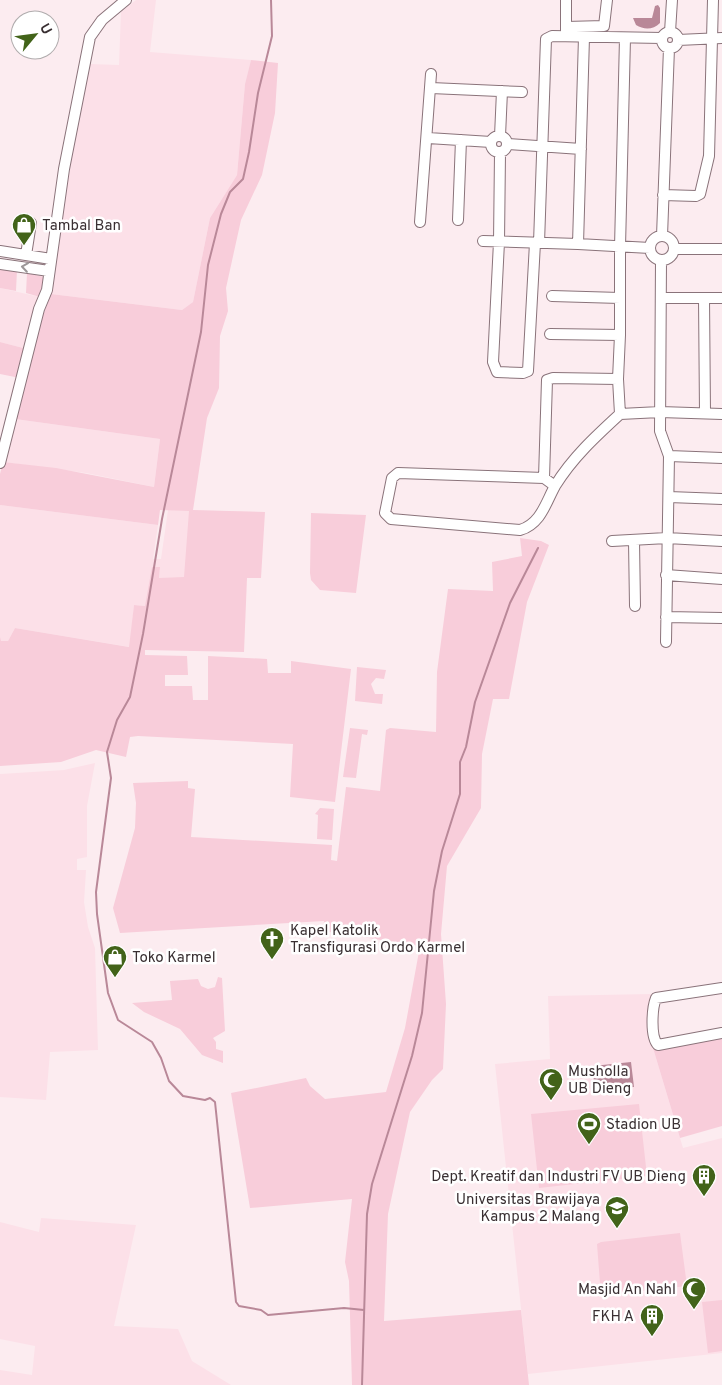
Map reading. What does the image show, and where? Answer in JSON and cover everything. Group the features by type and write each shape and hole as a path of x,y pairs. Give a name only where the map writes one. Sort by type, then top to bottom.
{"street":[{"path":"0,463 39,309 47,290 64,169 90,37 102,20 126,0"},
{"path":"566,0 566,32"},
{"path":"500,153 494,368 497,372 523,373 529,368 542,146 545,42 552,36 566,32 604,26 607,0"},
{"path":"662,236 669,48 663,44 670,37 672,0"},
{"path":"663,195 696,196 700,194 709,156 718,38 713,0"},
{"path":"566,32 584,36 624,38 718,38"},
{"path":"578,244 584,36"},
{"path":"620,414 618,379 624,38"},
{"path":"420,222 428,138 431,74"},
{"path":"431,88 522,92"},
{"path":"500,136 502,91"},
{"path":"491,142 496,136 500,136 505,138 508,144"},
{"path":"428,138 491,142"},
{"path":"458,220 461,140"},
{"path":"491,142 493,149 500,153"},
{"path":"508,144 581,150"},
{"path":"500,153 504,151 508,144"},
{"path":"26,255 31,223"},
{"path":"662,236 671,240 674,249 670,257 661,260 653,257 650,248 652,240 662,236"},
{"path":"483,241 650,248"},
{"path":"674,249 722,249"},
{"path":"0,251 26,255 50,265"},
{"path":"661,260 660,432 669,456 666,642"},
{"path":"0,264 50,265"},
{"path":"552,296 620,298"},
{"path":"662,298 722,298"},
{"path":"704,298 705,413"},
{"path":"550,334 620,334"},
{"path":"544,478 547,380 552,378 618,379"},
{"path":"555,486 544,478 396,474 392,478 385,513 386,517 391,518 520,530 535,522 555,486 576,458 620,414 660,412 722,414"},
{"path":"669,456 722,458"},
{"path":"669,497 722,499"},
{"path":"612,541 667,538 722,541"},
{"path":"634,541 635,606"},
{"path":"666,576 722,579"},
{"path":"666,617 722,618"},
{"path":"722,988 656,998 653,1005 654,1040 658,1045 722,1033"}],"shaded area":[{"path":"136,0 156,0 150,52 251,60 245,84 237,175 210,218 193,302 182,310 51,294 70,165 89,64 119,65 121,12"},
{"path":"658,5 660,8 660,23 648,28 636,25 633,18 652,18 655,6"},
{"path":"251,60 278,63 275,113 262,175 241,220 226,288 228,311 220,336 219,388 207,418 193,510 265,512 261,578 247,578 244,652 145,650 145,655 187,656 188,675 165,675 165,686 192,686 193,700 208,700 208,656 267,659 268,673 291,673 291,661 351,669 335,802 290,797 293,744 138,736 130,737 126,757 96,750 61,762 0,766 0,637 1,641 8,641 15,628 129,647 134,605 145,606 152,567 160,567 159,578 184,577 189,511 160,510 158,525 0,505 0,474 3,462 56,468 154,487 160,439 15,419 40,323 51,294 182,310 193,302 210,218 237,175 245,84"},
{"path":"0,268 17,270 16,291 0,288"},
{"path":"27,273 44,277 40,297 26,293"},
{"path":"0,288 40,297 27,349 0,342"},
{"path":"0,342 27,349 20,378 0,374"},
{"path":"15,419 160,439 154,487 86,473 3,462"},
{"path":"0,505 158,525 153,559 161,559 168,510 265,512 210,578 159,578 160,568 145,606 134,605 130,647 15,628 8,641 0,641"},
{"path":"311,513 366,515 356,593 320,590 311,580"},
{"path":"520,538 541,541 549,545 527,602 509,699 493,699 482,754 481,808 447,866 441,934 446,1004 443,1069 432,1080 410,1112 388,1214 384,1321 521,1310 529,1385 352,1385 349,1281 345,1262 352,1199 250,1208 231,1093 306,1078 310,1086 325,1099 386,1092 405,1028 420,946 323,931 324,921 120,933 113,908 135,828 136,803 133,783 188,781 188,788 195,789 191,837 332,845 331,860 337,861 346,787 380,791 386,730 390,728 436,732 437,672 448,589 493,591 492,562 522,556"},
{"path":"357,667 386,670 384,679 376,678 371,684 375,694 383,694 382,704 355,701"},
{"path":"350,728 368,730 367,735 362,734 356,778 343,777"},
{"path":"95,763 87,806 87,857 77,859 77,870 86,870 84,902 88,927 95,948 98,1050 50,1052 46,1100 0,1097 0,774 64,770"},
{"path":"320,808 334,809 332,840 317,839 318,815 315,814"},
{"path":"218,977 222,978 225,1031 213,1038 216,1042 216,1049 223,1051 223,1063 202,1055 180,1029 144,1012 132,1003 172,1000 170,981 198,979 201,986 208,989 215,987"},
{"name":"Universitas Brawijaya Kampus 2 Malang","path":"651,994 653,1048 683,1148 722,1138 722,1353 528,1374 495,1064 550,1059 548,996"},
{"path":"722,1037 722,1126 680,1138 653,1048"},
{"path":"631,1062 634,1087 594,1090 593,1066"},
{"name":"Stadion UB","path":"639,1104 647,1176 539,1188 531,1114"},
{"path":"41,1218 136,1225 114,1326 178,1329 192,1361 231,1385 0,1385 0,1370 32,1375 35,1346 0,1339 0,1222 39,1232"},
{"path":"680,1233 687,1286 601,1296 597,1244"},
{"path":"722,1300 722,1351 708,1353 702,1302"}],"waterway":[{"path":"271,0 272,36 258,93 249,152 243,179 230,192 221,214 208,265 201,332 162,519 143,634 130,697 117,720 107,752 111,778 96,892 97,914 108,993 118,1020 152,1042 161,1058 169,1081 183,1096 205,1100 210,1098 215,1102 236,1302 239,1306 261,1310 268,1315 344,1308 364,1310"},
{"path":"362,1385 367,1214 372,1184 412,1056 422,1013 434,891 442,851 460,794 460,762 466,747 475,702 510,603 538,548"}],"place":[{"name":"Tambal Ban","path":"24,246"},
{"name":"Kapel Katolik Transfigurasi Ordo Karmel","path":"272,960"},
{"name":"Toko Karmel","path":"115,978"},
{"name":"Musholla UB Dieng","path":"551,1101"},
{"name":"Stadion UB","path":"589,1145"},
{"name":"Dept. Kreatif dan Industri FV UB Dieng","path":"704,1197"},
{"name":"Universitas Brawijaya Kampus 2 Malang","path":"617,1229"},
{"name":"Masjid An Nahl","path":"694,1310"},
{"name":"FKH A","path":"652,1337"}]}
